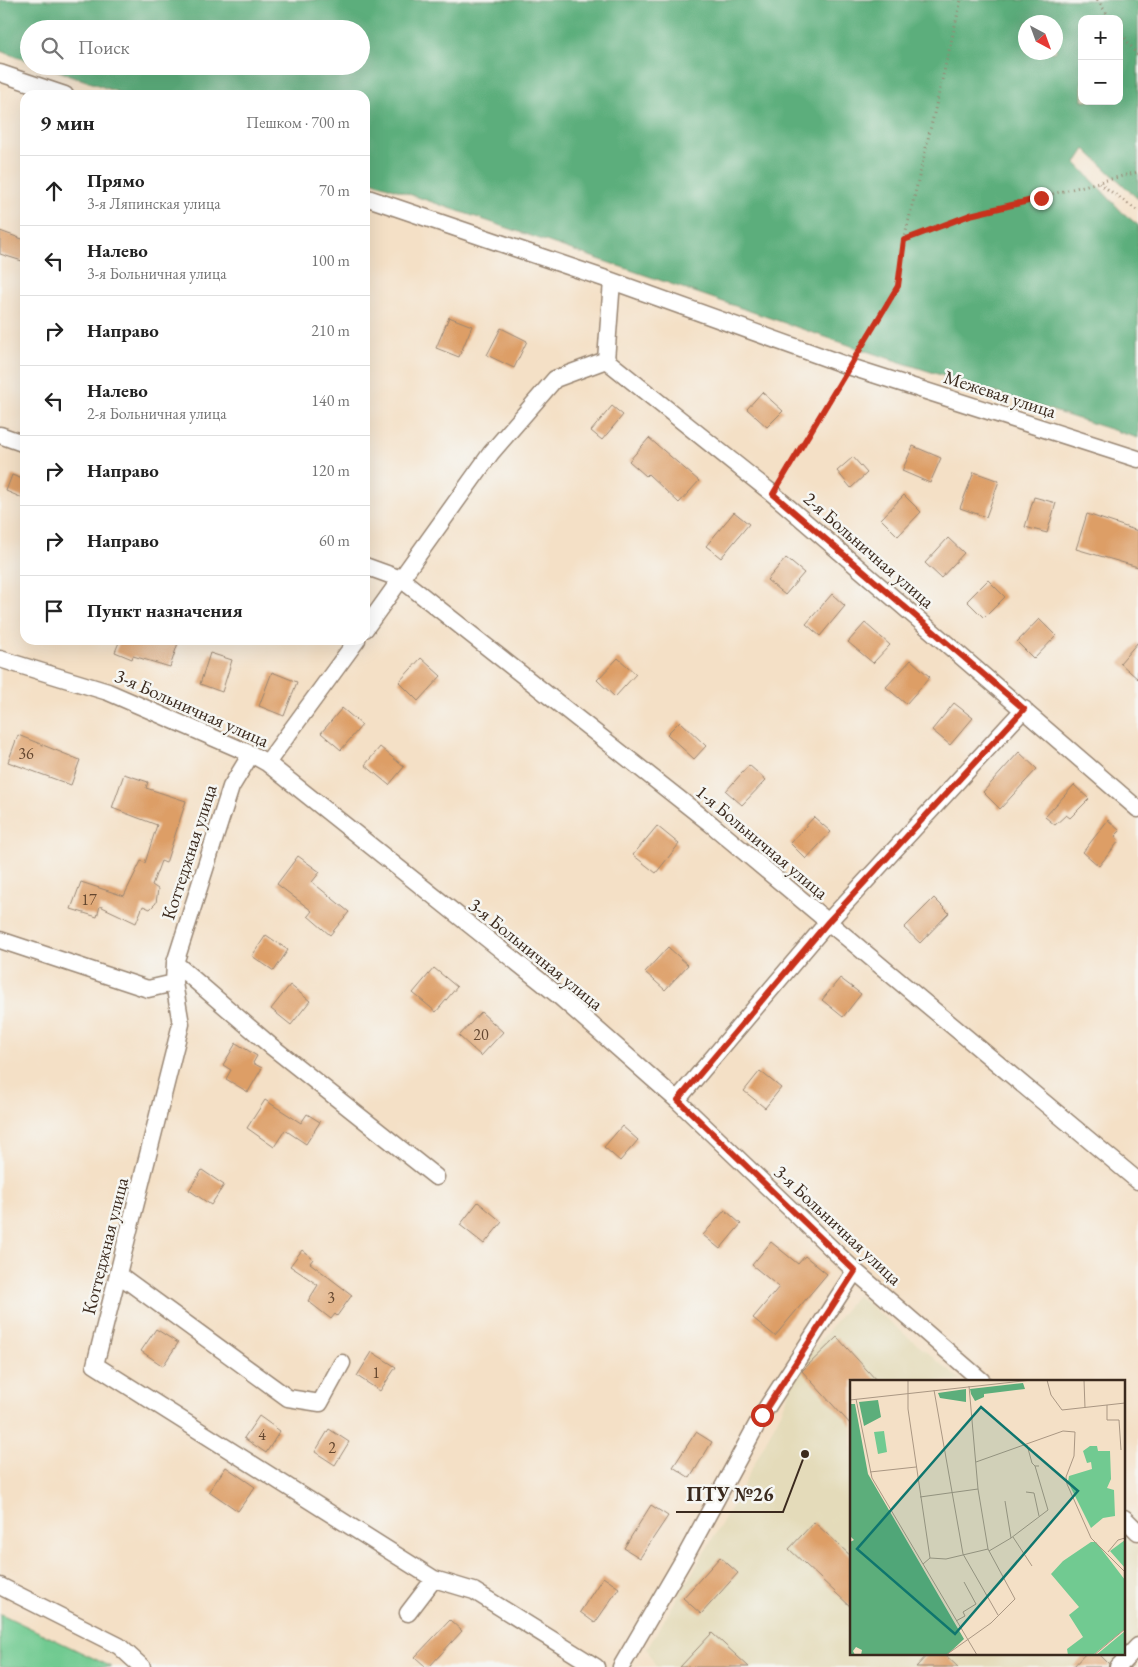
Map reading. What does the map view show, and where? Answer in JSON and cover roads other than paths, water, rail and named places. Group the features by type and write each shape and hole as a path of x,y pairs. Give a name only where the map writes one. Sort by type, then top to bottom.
{"street":[{"path":"0,73 49,90"},
{"name":"Межевая улица","path":"370,199 612,281 851,367 1138,459"},
{"path":"370,621 491,453 555,379 606,360 612,281"},
{"name":"2-я Больничная улица","path":"606,360 773,494 1138,809"},
{"path":"0,435 20,442"},
{"name":"1-я Больничная улица","path":"370,568 401,579 711,824 1138,1181"},
{"path":"267,763 353,645"},
{"name":"3-я Больничная улица","path":"0,659 108,692 251,754 267,763 559,996 678,1100 855,1271 981,1380"},
{"path":"678,1100 828,922 1024,709"},
{"name":"Коттеджная улица","path":"251,754 231,787 174,963 174,983 181,1024 96,1364 434,1579"},
{"path":"0,940 148,989 174,983"},
{"path":"174,963 270,1046 436,1177"},
{"path":"621,1667 685,1558 762,1415 855,1271"},
{"path":"118,1274 288,1398 320,1403 342,1363"},
{"path":"1126,1520 1138,1532"},
{"path":"408,1613 434,1579 474,1591 596,1667"},
{"path":"0,1586 119,1646 142,1667"},
{"path":"1118,1667 1138,1646"}],"place":[{"name":"ПТУ №26","path":"805,1454"}]}
